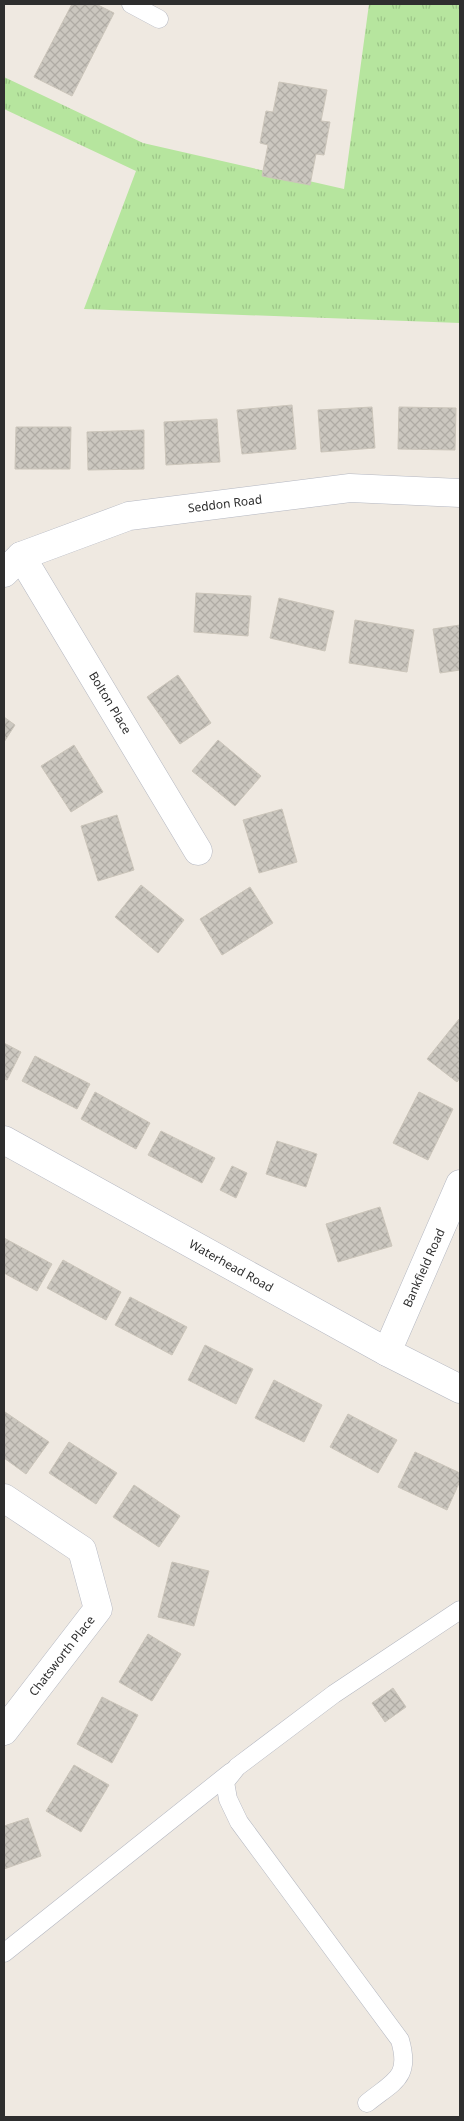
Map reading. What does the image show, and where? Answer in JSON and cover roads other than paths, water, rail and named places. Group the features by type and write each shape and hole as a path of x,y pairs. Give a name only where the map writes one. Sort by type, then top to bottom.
{"street":[{"name":"Seddon Road","path":"12,564 129,516 350,488 460,493"},
{"name":"Bolton Place","path":"12,564 198,851"},
{"name":"Waterhead Road","path":"4,1140 387,1352 460,1389"},
{"name":"Bankfield Road","path":"387,1352 460,1184"},
{"name":"Chatsworth Place","path":"4,1498 82,1550 98,1610 4,1731"}],"lane":[{"path":"131,4 159,18"},
{"path":"4,1953 237,1767 334,1694 460,1610"},
{"path":"237,1767 225,1782 228,1799 238,1822 400,2040 405,2058 400,2077 367,2103"}]}
